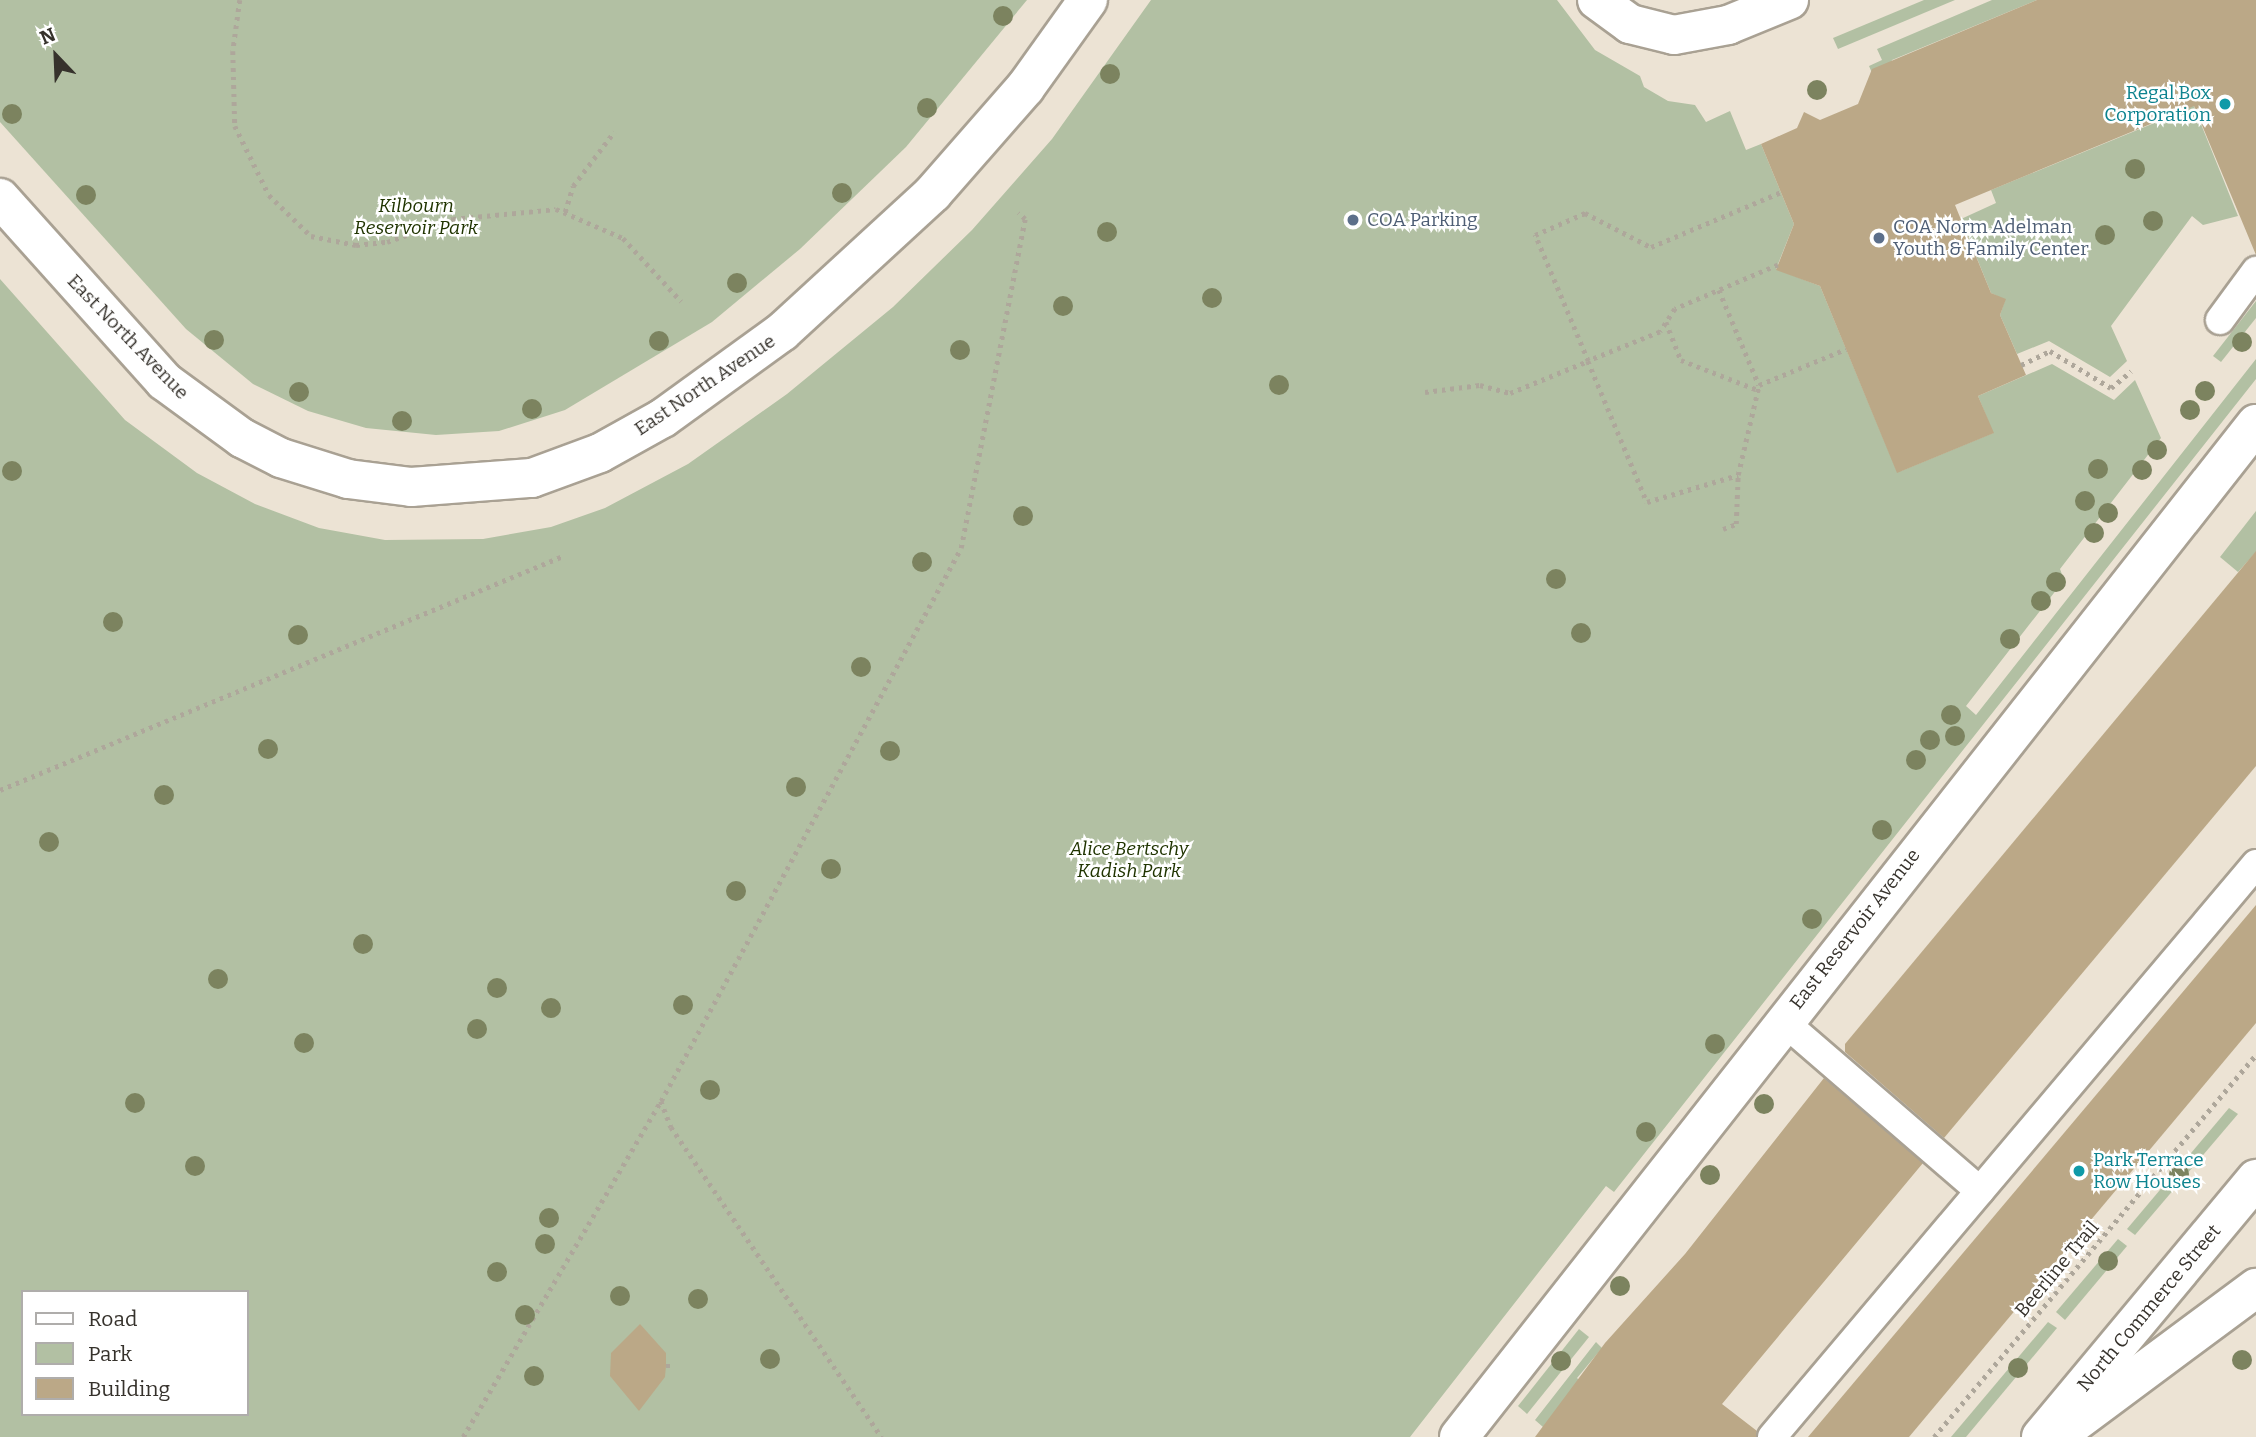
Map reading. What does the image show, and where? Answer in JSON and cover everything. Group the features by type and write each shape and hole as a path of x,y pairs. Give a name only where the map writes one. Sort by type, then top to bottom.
{"street":[{"name":"East North Avenue","path":"0,198 164,381 242,438 281,458 348,479 423,487 531,478 600,453 663,418 782,332 958,166 1026,88 1088,0"},
{"path":"1597,0 1630,24 1658,35 1684,35 1789,0"},
{"name":"East Reservoir Avenue","path":"1459,1437 1783,1021 2256,424"},
{"name":"North Commerce Street","path":"2041,1437 2256,1179"},
{"name":"North Commerce Street","path":"2056,1437 2256,1288"}],"lane":[{"path":"2220,320 2256,271"},
{"path":"1772,1437 2256,864"},
{"path":"1783,1021 1980,1191"}],"path":[{"path":"240,0 233,51 235,126 269,195 311,236 376,243 453,219 565,212 601,226 642,253 681,301"},
{"path":"565,212 573,186 614,132"},
{"path":"1738,475 1647,502 1535,235 1585,213 1651,247 1781,192"},
{"path":"463,1437 661,1101 961,548 1025,219 1018,213"},
{"path":"1425,392 1480,386 1510,393 1660,332 1675,309 1778,265"},
{"path":"1719,290 1758,387 1738,475 1736,524 1723,529"},
{"path":"1666,322 1681,360 1758,387"},
{"path":"1758,387 1846,349"},
{"path":"2021,365 2050,351 2111,388 2131,371"},
{"path":"0,790 563,556"},
{"name":"Beerline Trail","path":"1934,1437 2256,1055"},
{"path":"661,1101 671,1128 882,1437"},
{"path":"666,1366 673,1366"}],"green space":[{"name":"Kilbourn Reservoir Park","path":"0,0 1027,0 906,147 800,249 712,322 565,410 499,431 436,435 366,428 308,411 253,384 186,329 0,122"},
{"name":"Alice Bertschy Kadish Park","path":"1151,0 1557,0 1595,50 1640,76 1644,87 1668,101 1695,105 1706,122 1730,111 1746,150 1761,144 1794,224 1776,269 1820,286 1896,469 1901,471 1993,433 1978,396 2052,364 2114,400 2135,380 2161,438 2060,569 2064,580 1966,706 1976,715 2256,359 2256,379 1614,1192 1606,1186 1410,1437 0,1437 0,279 125,420 197,473 255,504 319,528 385,540 483,539 551,527 605,508 688,464 787,394 893,307 972,230 1052,139"},
{"path":"1924,0 1955,0 1838,49 1833,38"},
{"path":"1992,0 2037,0 1892,60 1881,94 1869,66 1882,60 1877,49"},
{"path":"2121,0 2151,0 2238,216 2203,225 2192,216 2111,326 2127,361 2110,377 2049,341 2017,354 2000,315 2005,300 1991,293 1961,219 1996,203 1991,190 2169,117"},
{"path":"2256,301 2256,318 2221,362 2213,356"},
{"path":"2256,511 2256,552 2238,572 2220,557"},
{"path":"2229,1108 2238,1114 2135,1235 2127,1229"},
{"path":"2118,1239 2127,1246 2065,1320 2056,1312"},
{"path":"2048,1322 2057,1328 1966,1437 1951,1437"},
{"path":"1579,1329 1589,1337 1527,1414 1518,1406"},
{"path":"1596,1342 1602,1348 1577,1378 1581,1382 1543,1427 1535,1420"}],"building":[{"name":"COA Norm Adelman Youth & Family Center","path":"2037,0 2256,0 2256,255 2194,106 1955,205 1991,293 2006,299 2000,315 2026,375 1978,396 1994,433 1897,473 1820,286 1776,270 1794,224 1761,144 1797,128 1804,112 1820,120 1858,104 1872,69"},
{"path":"2256,551 2256,766 1944,1138 1845,1052 1845,1044"},
{"name":"Park Terrace Row Houses","path":"2256,905 2256,1023 1909,1437 1808,1437"},
{"path":"1824,1078 1923,1163 1722,1404 1757,1431 1756,1437 1535,1437 1605,1343 1685,1254"},
{"path":"640,1324 666,1353 666,1366 665,1377 639,1411 610,1376 611,1353"}],"place":[{"name":"Regal Box Corporation","path":"2225,104"},
{"name":"COA Parking","path":"1353,220"},
{"name":"COA Norm Adelman Youth & Family Center","path":"1879,238"},
{"name":"Park Terrace Row Houses","path":"2079,1171"}]}
